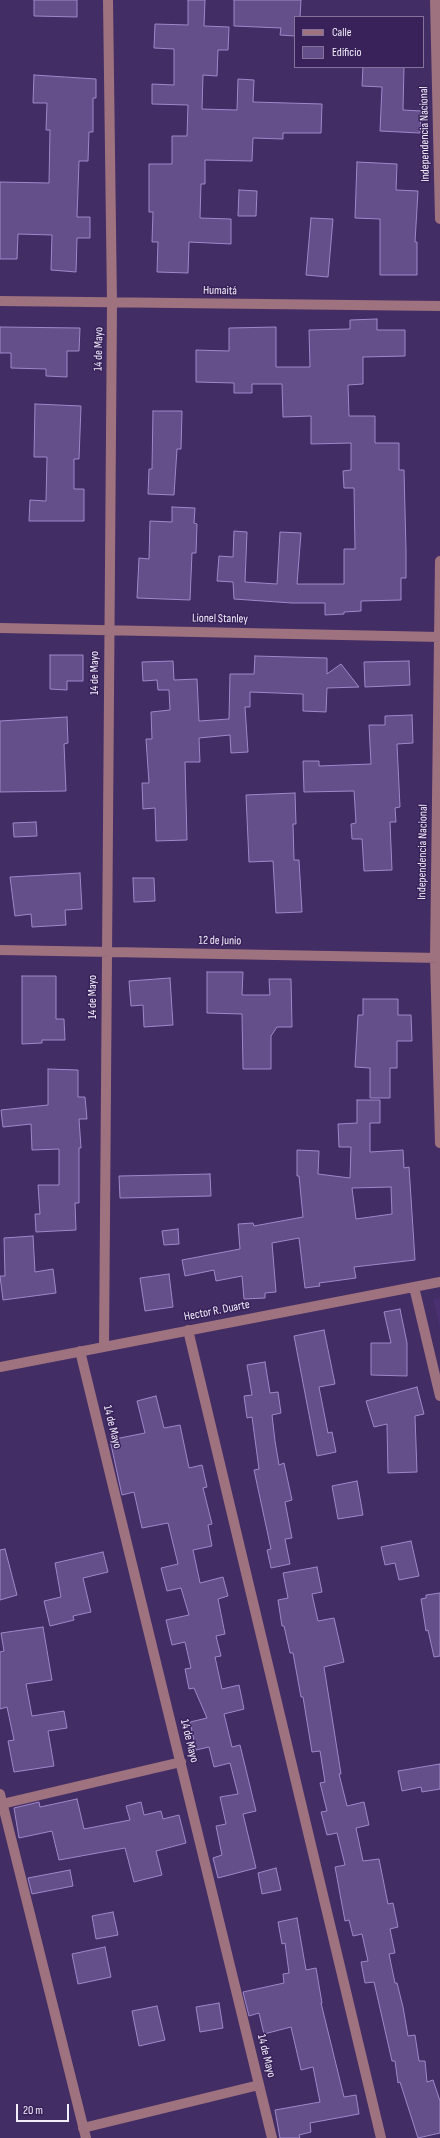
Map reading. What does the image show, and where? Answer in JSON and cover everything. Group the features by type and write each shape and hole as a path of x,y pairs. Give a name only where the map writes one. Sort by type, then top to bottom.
{"street":[{"name":"14 de Mayo","path":"104,1346 108,630 112,303 108,0"},
{"name":"Independencia Nacional","path":"434,0 440,219"},
{"name":"Humaitá","path":"0,301 440,306"},
{"name":"Independencia Nacional","path":"440,561 437,957 440,1143"},
{"name":"Lionel Stanley","path":"0,628 440,637"},
{"name":"12 de Junio","path":"0,950 437,957"},
{"name":"Hector R. Duarte","path":"0,1367 440,1282"},
{"path":"414,1287 440,1396"},
{"path":"188,1330 380,2138"},
{"name":"14 de Mayo","path":"80,1351 272,2138"},
{"path":"181,1762 1,1799 84,2133 259,2085"}],"shaded area":[{"path":"440,1298 440,1328 433,1299"}],"building":[{"path":"34,0 77,0 77,17 34,16"},
{"path":"188,0 205,0 204,26 229,27 228,50 218,50 217,76 203,75 202,109 237,110 238,79 254,80 253,102 322,104 321,133 283,133 283,139 253,138 252,161 205,160 205,184 201,184 200,218 231,219 231,244 189,242 188,273 157,272 158,242 152,242 153,212 149,212 149,164 172,164 172,136 187,136 188,105 152,104 152,84 174,85 174,49 154,48 155,24 188,25"},
{"path":"234,0 301,0 300,16 294,16 294,36 280,35 281,28 234,26"},
{"path":"363,68 404,68 403,110 421,111 420,133 380,131 382,87 362,86"},
{"path":"34,75 96,79 96,98 93,98 93,132 89,132 88,161 79,161 77,217 90,217 90,238 77,238 76,272 51,270 52,235 18,234 17,259 0,259 0,182 49,183 50,130 46,130 47,103 33,103"},
{"path":"357,162 397,164 396,190 418,191 415,242 417,242 417,275 380,275 380,219 355,218"},
{"path":"239,190 257,191 256,216 238,216"},
{"path":"311,218 333,219 328,277 306,275"},
{"path":"377,319 377,330 405,330 405,356 363,357 363,384 348,385 349,416 375,416 375,443 399,443 399,470 404,470 406,551 406,578 401,578 401,600 361,601 361,611 325,615 325,603 292,603 234,599 233,582 217,581 219,556 233,557 234,531 247,532 245,582 277,584 280,532 301,533 297,584 344,584 344,549 355,549 354,488 344,488 343,471 351,470 351,443 311,444 311,416 283,417 282,384 252,384 252,393 234,393 234,383 196,382 196,350 229,351 229,328 276,327 276,367 310,367 309,330 350,329 350,320"},
{"path":"0,327 80,328 79,351 67,351 67,377 46,376 46,369 11,368 11,353 0,353"},
{"path":"35,404 81,406 79,459 74,459 74,489 84,489 84,521 29,521 30,500 46,501 47,457 34,457"},
{"path":"153,411 182,411 181,449 177,449 174,495 148,494 149,469 152,469"},
{"path":"172,507 195,508 194,523 197,524 196,553 192,553 190,600 137,598 139,558 149,559 150,521 172,522"},
{"path":"50,655 83,655 83,681 67,681 67,690 50,689"},
{"path":"255,656 327,658 327,674 341,664 359,687 327,688 326,712 303,711 303,694 250,692 250,707 245,707 248,752 231,753 230,735 199,738 200,762 185,762 187,840 156,841 155,808 143,809 142,783 149,783 146,739 152,739 151,712 170,710 169,690 158,690 157,680 143,681 142,662 173,661 174,680 197,679 199,721 229,719 230,674 254,674"},
{"path":"409,661 410,685 365,687 364,662"},
{"path":"412,715 413,743 397,744 400,807 395,808 396,822 390,822 392,870 364,871 362,839 352,839 351,824 356,823 354,791 304,792 303,761 319,761 319,766 371,764 369,725 385,725 385,716"},
{"path":"67,717 68,743 64,744 66,791 0,792 0,721"},
{"path":"295,793 296,824 293,824 294,860 299,860 302,912 276,913 273,861 249,862 246,795"},
{"path":"36,822 37,836 14,837 13,823"},
{"path":"80,873 82,909 65,910 66,925 32,927 31,914 15,916 10,877"},
{"path":"133,878 154,878 155,901 134,902"},
{"path":"207,972 243,972 242,995 270,995 269,979 291,979 292,1027 277,1027 271,1036 271,1069 243,1069 242,1014 207,1013"},
{"path":"22,976 56,976 56,1019 64,1019 65,1040 42,1040 42,1043 22,1044"},
{"path":"170,978 173,1025 144,1027 143,1005 131,1006 129,981"},
{"path":"363,999 398,999 398,1015 411,1015 412,1041 397,1041 397,1068 390,1068 390,1098 370,1098 370,1068 355,1067 358,1015 363,1015"},
{"path":"48,1069 78,1070 78,1097 85,1097 87,1119 79,1119 81,1148 79,1148 79,1203 75,1203 76,1230 36,1232 35,1214 40,1214 38,1185 59,1185 59,1149 32,1150 31,1124 3,1127 1,1110 48,1105"},
{"path":"357,1100 380,1100 380,1123 370,1123 370,1152 403,1150 404,1168 409,1167 415,1260 354,1267 356,1278 319,1283 320,1286 305,1288 299,1238 272,1243 276,1292 265,1293 265,1298 244,1299 242,1276 216,1281 214,1270 185,1276 182,1260 240,1249 238,1224 253,1223 254,1226 303,1217 299,1176 297,1176 297,1150 319,1151 318,1174 350,1178 351,1147 339,1147 338,1124 357,1123","holes":["391,1187 392,1214 356,1219 352,1188"]},
{"path":"210,1174 211,1196 120,1198 119,1176"},
{"path":"178,1229 179,1244 164,1245 162,1231"},
{"path":"33,1236 35,1272 53,1269 56,1293 3,1300 0,1276 5,1276 4,1238"},
{"path":"169,1274 173,1307 145,1311 140,1278"},
{"path":"400,1309 407,1343 407,1376 371,1375 371,1343 391,1343 384,1312"},
{"path":"324,1330 335,1384 319,1387 328,1433 332,1432 336,1452 317,1456 294,1336"},
{"path":"265,1362 270,1393 278,1392 281,1413 272,1415 275,1441 279,1465 284,1463 292,1500 285,1502 292,1538 285,1539 290,1564 271,1568 267,1550 271,1549 254,1470 259,1469 252,1417 247,1418 244,1396 252,1395 247,1365"},
{"path":"417,1387 424,1414 415,1416 417,1472 388,1473 387,1424 374,1427 366,1401"},
{"path":"156,1396 164,1428 180,1425 189,1468 202,1465 207,1487 203,1488 212,1524 208,1525 212,1546 193,1550 200,1583 223,1577 228,1596 218,1599 225,1634 216,1636 221,1656 215,1657 222,1689 239,1685 244,1709 224,1714 232,1747 240,1745 256,1811 243,1814 256,1868 218,1878 213,1858 222,1855 216,1826 226,1824 220,1797 238,1794 230,1763 214,1767 209,1747 196,1750 190,1722 207,1718 194,1688 189,1689 185,1669 191,1668 185,1642 172,1645 166,1620 189,1615 181,1588 167,1591 161,1568 178,1564 168,1523 142,1528 134,1492 122,1495 110,1440 145,1433 137,1401"},
{"path":"357,1481 363,1515 338,1519 332,1486"},
{"path":"411,1541 419,1576 399,1580 395,1563 385,1565 381,1547"},
{"path":"5,1549 17,1595 0,1600 0,1550"},
{"path":"103,1552 108,1572 83,1578 91,1612 73,1616 74,1620 50,1626 44,1601 61,1597 55,1563"},
{"path":"317,1567 322,1592 312,1594 318,1621 334,1618 344,1662 324,1667 341,1774 339,1774 347,1806 364,1802 369,1825 356,1828 363,1861 379,1859 388,1904 393,1903 398,1927 390,1929 395,1953 389,1954 395,1983 397,1983 403,2007 408,2036 415,2035 419,2061 425,2061 427,2082 433,2080 440,2101 440,2133 418,2138 400,2082 398,2083 395,2061 392,2061 374,1982 365,1983 361,1962 368,1961 362,1934 353,1936 349,1920 345,1921 335,1867 345,1865 337,1833 327,1835 321,1812 327,1811 320,1783 325,1782 320,1751 312,1752 303,1697 301,1697 293,1653 290,1653 284,1626 282,1626 278,1600 288,1598 283,1573"},
{"path":"440,1593 440,1656 434,1657 428,1630 426,1631 421,1599 426,1598 426,1595"},
{"path":"43,1627 52,1680 26,1684 32,1716 64,1711 67,1728 48,1731 54,1766 14,1772 8,1741 14,1740 7,1707 0,1709 0,1652 4,1651 1,1633"},
{"path":"440,1764 440,1789 422,1792 421,1787 402,1791 398,1771"},
{"path":"77,1799 84,1829 130,1820 126,1806 141,1802 144,1815 161,1811 163,1819 179,1815 186,1843 156,1851 162,1875 134,1882 125,1848 59,1860 52,1831 19,1838 14,1808 39,1802 40,1807"},
{"path":"276,1868 281,1890 262,1894 258,1873"},
{"path":"70,1870 73,1886 32,1894 28,1878"},
{"path":"113,1912 118,1935 96,1939 92,1916"},
{"path":"297,1918 306,1970 316,1968 321,2003 344,2097 356,2095 359,2114 310,2123 311,2132 299,2135 300,2138 280,2138 275,2110 320,2102 313,2067 301,2070 291,2027 264,2034 259,2013 249,2016 243,1992 284,1983 283,1974 289,1973 285,1943 282,1944 278,1922"},
{"path":"105,1947 111,1977 78,1984 72,1954"},
{"path":"219,2003 223,2028 200,2032 196,2007"},
{"path":"157,2006 165,2040 139,2046 132,2011"}]}
